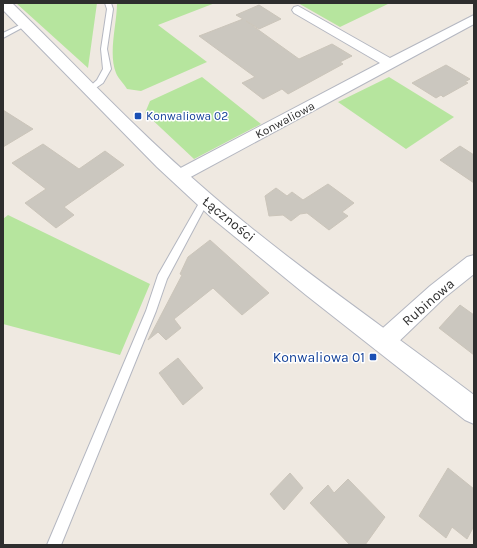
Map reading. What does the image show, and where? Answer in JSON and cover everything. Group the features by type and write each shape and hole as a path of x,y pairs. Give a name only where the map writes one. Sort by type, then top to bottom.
{"street":[{"name":"Łączności","path":"4,3 90,90 205,200 383,342 474,411"},
{"path":"298,10 391,64"},
{"name":"Konwaliowa","path":"179,176 474,19"},
{"name":"Rubinowa","path":"383,342 438,292 474,262"}],"lane":[{"path":"90,90 100,81 107,69 104,49 110,9 108,3"},
{"path":"3,36 26,24"},
{"path":"54,545 151,311 162,278 205,200"}],"green space":[{"path":"16,3 97,3 88,68"},
{"path":"117,3 215,3 158,25 207,62 141,91 127,89 117,75 113,57"},
{"path":"298,3 390,3 340,27"},
{"path":"202,77 261,124 194,159 145,113 150,101"},
{"path":"389,77 454,117 406,149 338,102"},
{"path":"8,215 150,284 120,355 3,324 3,219"}],"building":[{"path":"259,5 281,19 259,29 246,21 299,59 332,44 352,56 340,62 343,64 288,94 282,89 263,99 242,83 255,77 199,36 243,19 236,15"},
{"path":"446,65 470,79 465,82 468,83 443,97 441,95 436,98 412,83"},
{"path":"3,110 33,129 3,147"},
{"path":"43,144 79,169 105,151 124,165 64,207 74,215 56,228 25,203 46,189 12,163"},
{"path":"460,146 474,155 474,183 440,160"},
{"path":"328,184 354,203 342,212 348,216 329,230 307,213 300,214 291,221 283,215 269,216 265,196 276,188 287,196 292,192 303,200"},
{"path":"210,240 269,293 242,315 213,288 174,319 181,328 166,340 158,332 148,340 182,275 180,274 188,257"},
{"path":"460,305 474,315 474,355 439,328"},
{"path":"178,358 203,388 183,405 159,373"},
{"path":"448,468 474,489 474,526 467,539 452,527 446,538 419,516"},
{"path":"290,473 303,488 284,510 270,494"},
{"path":"348,479 385,517 365,545 350,545 310,503 328,485 334,493"}],"place":[{"name":"Konwaliowa 02","path":"138,116"},
{"name":"Konwaliowa 01","path":"373,357"}]}
